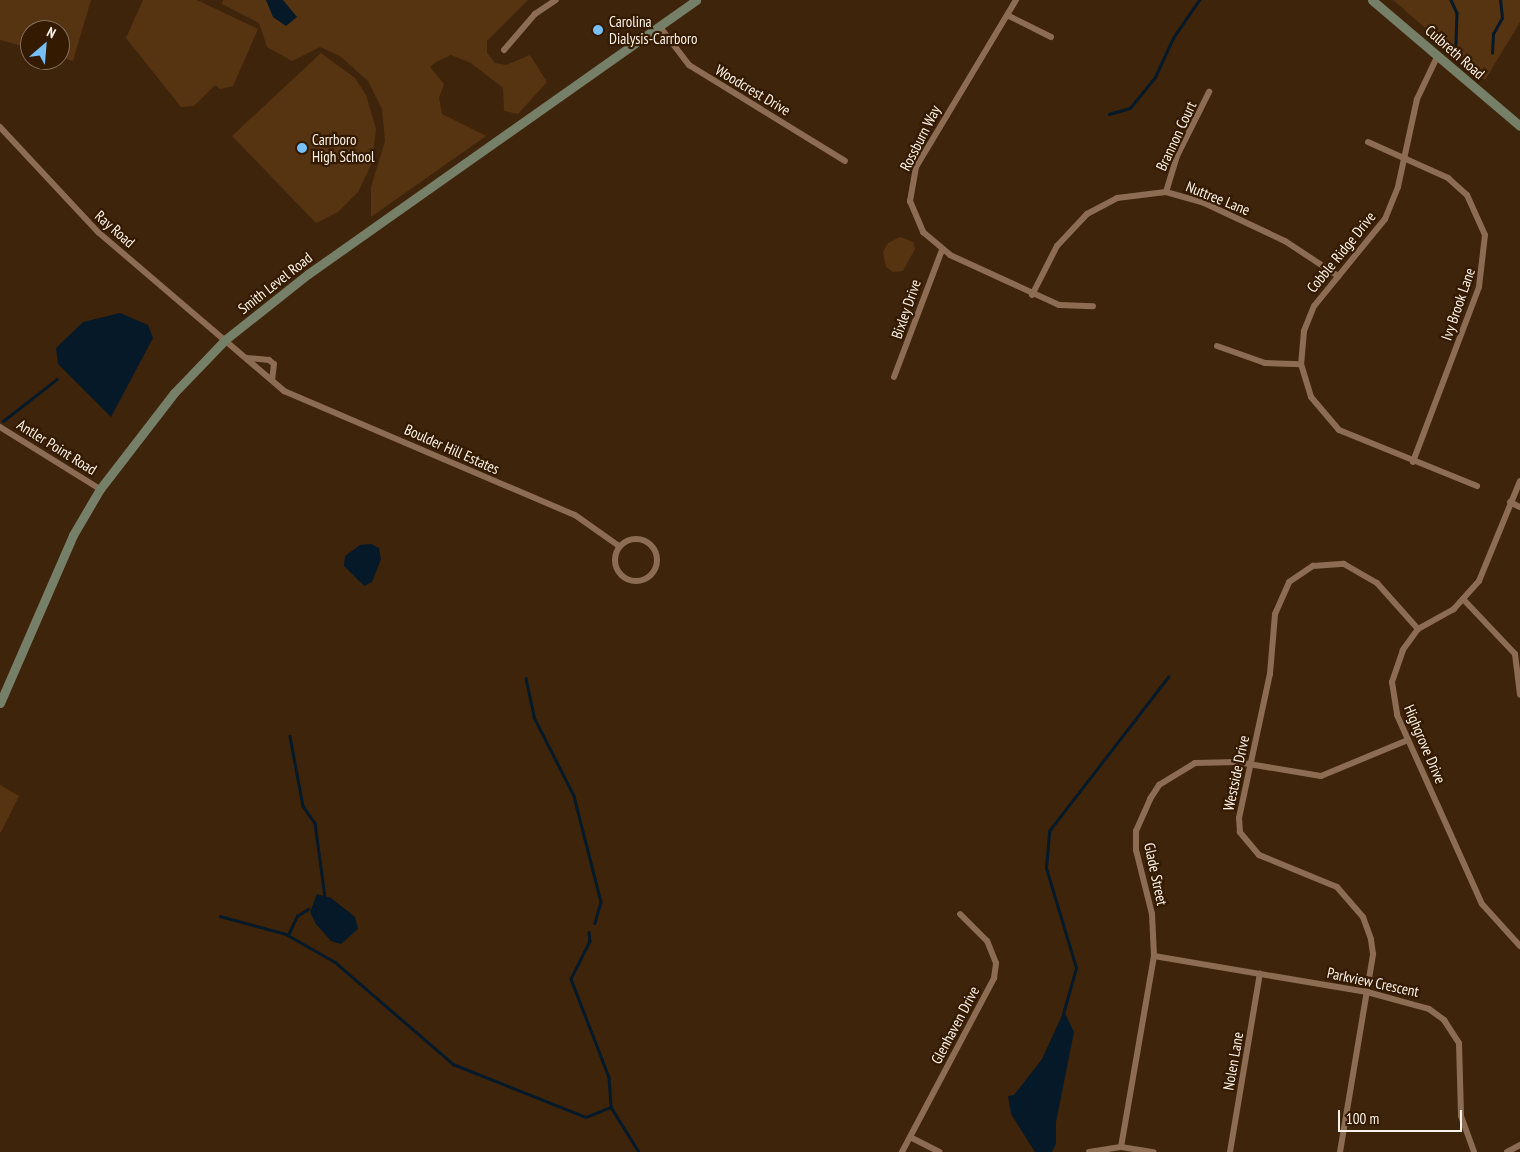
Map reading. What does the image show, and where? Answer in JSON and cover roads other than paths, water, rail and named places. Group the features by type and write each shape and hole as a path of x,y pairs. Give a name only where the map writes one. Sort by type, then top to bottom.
{"main road":[{"name":"Smith Level Road","path":"0,703 73,535 100,489 174,393 226,339 308,274 696,0"},
{"name":"Culbreth Road","path":"1372,0 1520,126"}],"street":[{"path":"504,50 535,14 556,0"},
{"name":"Rossburn Way","path":"1016,0 1009,16 916,167 910,194 914,217 942,250 1032,295 1070,308 1093,306"},
{"path":"1009,16 1051,37"},
{"name":"Woodcrest Drive","path":"660,27 690,65 844,161"},
{"name":"Cobble Ridge Drive","path":"1438,55 1417,99 1405,157 1382,224 1338,276 1309,318 1301,364 1311,397 1331,424 1358,441 1477,486"},
{"name":"Brannon Court","path":"1166,192 1177,156 1210,92"},
{"name":"Ray Road","path":"0,127 90,225 226,339"},
{"name":"Ivy Brook Lane","path":"1368,142 1405,157 1448,178 1467,195 1481,221 1486,252 1479,287 1413,462"},
{"name":"Nuttree Lane","path":"1032,295 1057,246 1087,214 1117,198 1166,192 1202,202 1286,241 1338,276"},
{"name":"Bixley Drive","path":"894,377 942,250"},
{"name":"Boulder Hill Estates","path":"226,339 284,391 575,515 620,546"},
{"path":"1217,346 1265,362 1301,364"},
{"path":"247,358 269,360 274,364 272,380"},
{"name":"Antler Point Road","path":"0,427 100,489"},
{"name":"Highgrove Drive","path":"1520,481 1479,581 1464,600 1418,629 1403,650 1392,682 1397,714 1482,904 1520,946"},
{"path":"1510,502 1520,507"},
{"path":"637,538 650,544 658,562 652,574 634,581 622,576 615,565 620,546 637,538"},
{"name":"Westside Drive","path":"1340,1152 1367,992 1371,939 1351,902 1320,877 1259,855 1240,832 1250,765 1270,674 1279,597 1303,570 1326,562 1354,568 1377,582 1418,629"},
{"path":"1464,600 1515,654 1520,695"},
{"name":"Glade Street","path":"1121,1147 1154,956 1152,914 1136,850 1141,815 1159,785 1195,763 1250,765 1321,776 1408,740"},
{"name":"Glenhaven Drive","path":"902,1152 994,978 996,963 988,941 960,914"},
{"name":"Parkview Crescent","path":"1154,956 1367,992 1420,1004 1450,1028 1461,1050 1462,1125 1474,1152"},
{"name":"Nolen Lane","path":"1230,1152 1260,974"},
{"path":"910,1137 939,1152"},
{"path":"1507,1152 1520,1145"},
{"path":"1089,1152 1121,1147 1154,1152"}],"water":[{"path":"266,0 283,0 297,17 286,26 273,17"},
{"path":"120,313 148,325 153,338 111,417 58,364 56,348 83,322"},
{"path":"371,544 379,548 381,559 372,582 364,586 344,566 345,556 360,545"},
{"path":"317,894 331,898 355,917 358,929 341,944 331,941 316,924 310,912"},
{"path":"1064,1011 1074,1032 1056,1122 1056,1144 1052,1152 1035,1152 1011,1114 1008,1096 1014,1095 1042,1059"}],"waterway":[{"path":"1109,114 1130,108 1155,77 1173,38 1199,0"},
{"path":"1451,0 1457,13 1456,46"},
{"path":"1492,53 1493,34 1502,18 1500,0"},
{"path":"3,421 57,379"},
{"path":"1063,1014 1076,968 1046,868 1049,831 1168,677"},
{"path":"526,678 534,717 574,796 601,902 595,923"},
{"path":"290,736 303,806 315,823 325,897"},
{"path":"288,935 297,916 308,909"},
{"path":"220,916 286,934 335,962 453,1064 586,1117 611,1107"},
{"path":"589,932 590,941 571,979 609,1077 611,1107 639,1152"}],"place":[{"name":"Carolina Dialysis-Carrboro","path":"598,30"},
{"name":"Carrboro High School","path":"302,148"}]}
